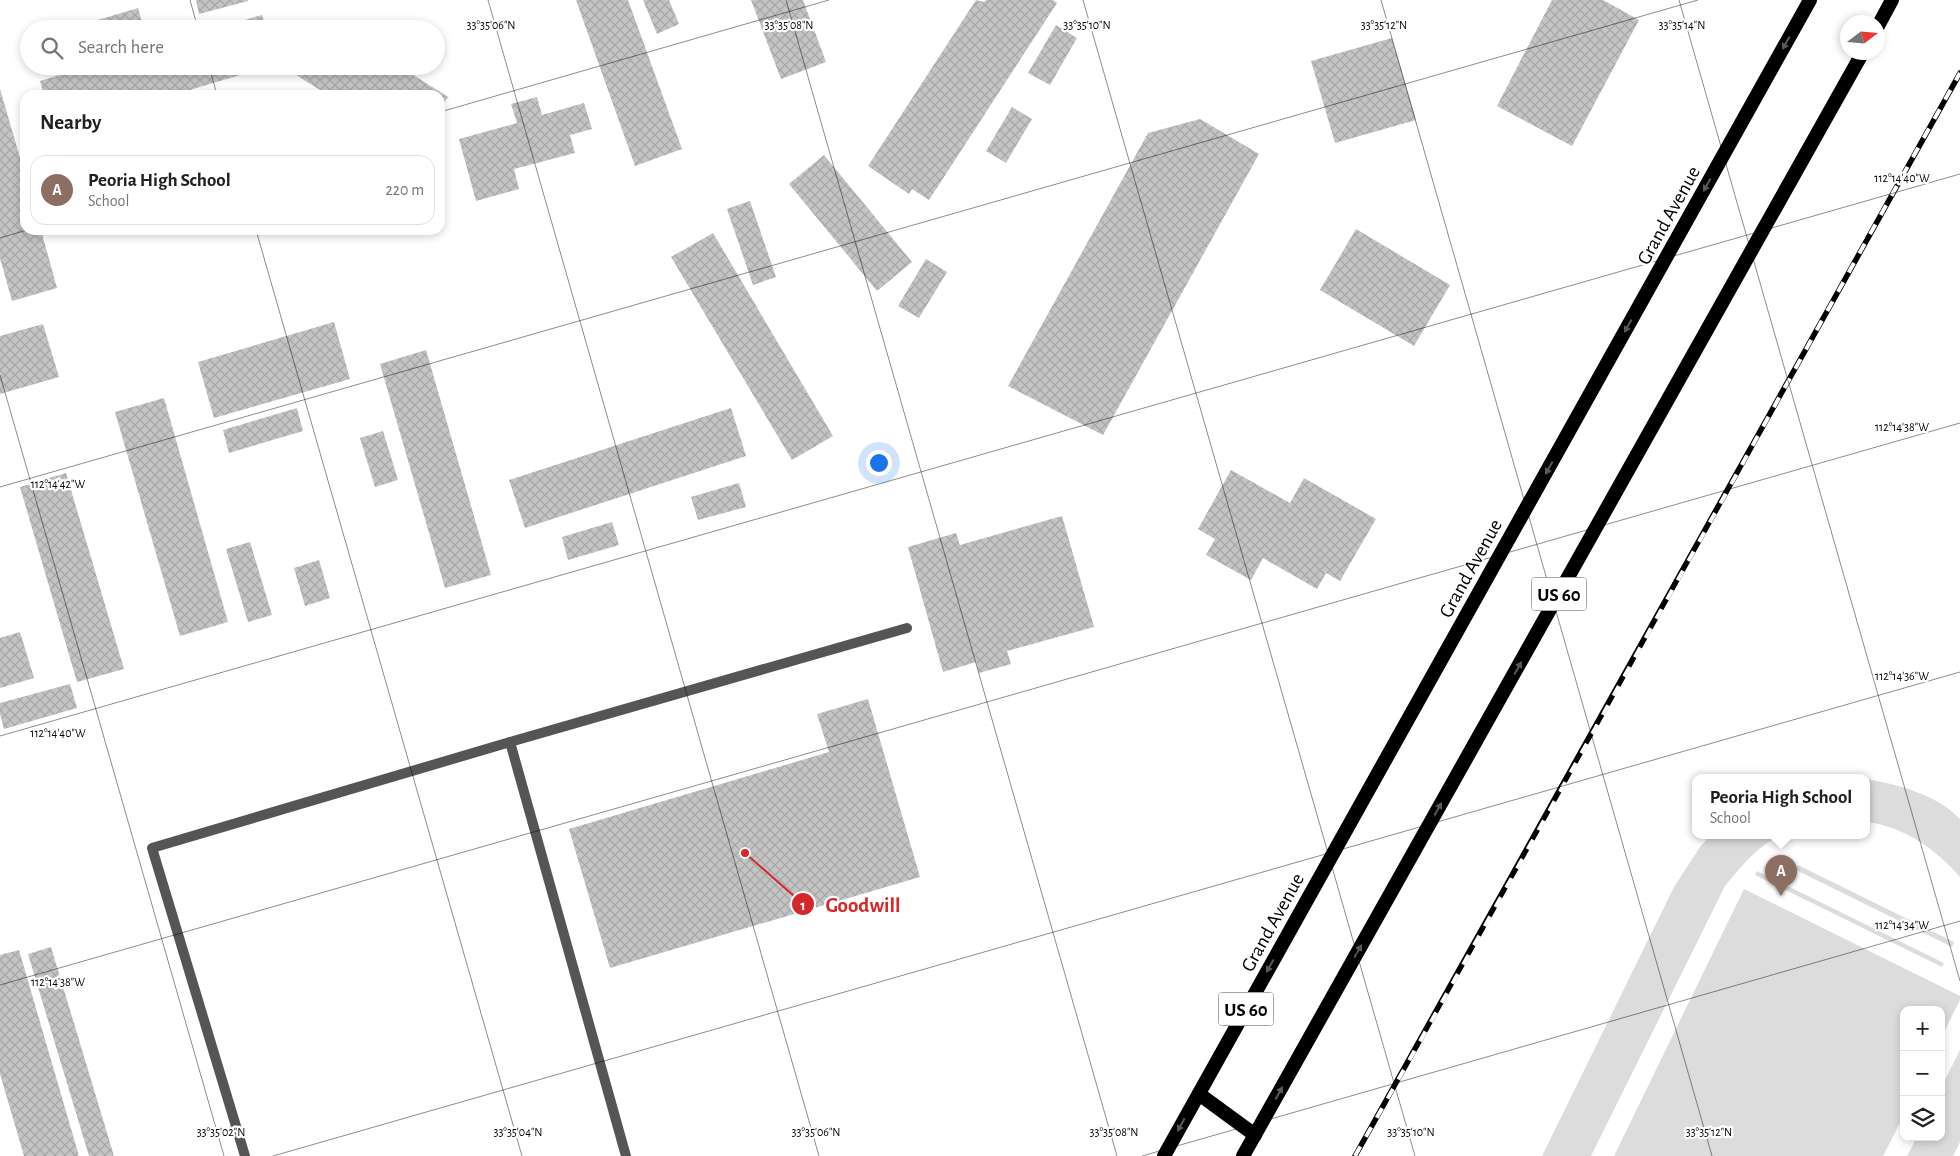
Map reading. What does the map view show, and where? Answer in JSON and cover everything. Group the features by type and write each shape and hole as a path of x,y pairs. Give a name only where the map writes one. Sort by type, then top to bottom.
{"highway":[{"name":"Grand Avenue","path":"1164,1156 1810,0"},
{"path":"1884,15 1892,0"},
{"name":"US 60","path":"1243,1156 1858,60"},
{"path":"1199,1094 1255,1135"}],"lane":[{"path":"245,1156 152,848 510,742 907,628"},
{"path":"510,742 626,1156"}],"shaded area":[{"path":"1870,780 1904,788 1940,803 1960,819 1960,877 1929,848 1906,834 1880,824 1870,823"},
{"path":"1707,839 1773,839 1758,850 1725,886 1591,1156 1542,1156 1674,887"},
{"path":"1798,865 1954,942 1952,947 1796,870"},
{"path":"1757,871 1944,963 1942,967 1755,875"},
{"path":"1744,889 1960,996 1960,1000 1945,1030 1945,1006 1900,1006 1900,1123 1883,1156 1614,1156"},
{"path":"1960,1050 1960,1142 1953,1156 1907,1156 1915,1141 1945,1141 1945,1080"}],"building":[{"path":"196,0 248,0 248,1 199,14"},
{"path":"576,0 628,0 682,149 635,166"},
{"path":"643,0 669,0 679,24 657,34"},
{"path":"751,0 803,0 826,62 781,79"},
{"path":"976,0 984,2 986,0 1053,0 1057,3 929,200 912,189 909,194 868,166"},
{"path":"1552,0 1603,0 1639,20 1572,146 1497,106"},
{"path":"138,8 141,20 98,20"},
{"path":"262,15 264,20 245,20"},
{"path":"1056,25 1077,38 1050,85 1028,73"},
{"path":"1392,38 1416,120 1335,143 1311,61"},
{"path":"60,75 240,75 190,90 43,90 40,81"},
{"path":"296,75 413,75 437,90 320,90"},
{"path":"0,89 20,158 20,235 42,235 57,288 12,301 0,258"},
{"path":"537,97 542,115 584,103 592,129 570,135 575,153 514,169 519,189 476,201 459,139 517,123 511,104"},
{"path":"1012,107 1032,119 1006,163 986,151"},
{"path":"1200,119 1259,154 1103,435 1008,386 1148,133"},
{"path":"824,155 912,262 877,291 789,184"},
{"path":"750,201 776,277 753,285 727,209"},
{"path":"1356,229 1450,285 1414,346 1320,290"},
{"path":"713,233 833,436 792,460 671,257"},
{"path":"926,259 947,272 919,318 898,306"},
{"path":"334,322 350,379 214,418 198,362"},
{"path":"43,324 59,377 0,394 0,336"},
{"path":"426,350 491,575 445,588 380,364"},
{"path":"164,398 228,622 180,636 115,412"},
{"path":"297,408 303,431 229,453 223,430"},
{"path":"731,408 746,456 525,528 509,480"},
{"path":"383,431 398,480 375,487 360,438"},
{"path":"1231,470 1290,503 1304,478 1376,519 1340,581 1326,573 1317,589 1263,558 1251,580 1206,555 1215,539 1198,529"},
{"path":"66,473 124,669 77,682 20,487"},
{"path":"739,483 746,507 698,520 691,497"},
{"path":"1062,516 1094,627 1007,651 1011,664 979,673 976,662 943,672 908,547 956,533 960,545"},
{"path":"612,522 619,545 568,560 562,537"},
{"path":"250,542 272,615 248,622 226,549"},
{"path":"319,560 330,598 305,606 294,568"},
{"path":"20,632 34,678 0,688 0,638"},
{"path":"70,684 77,708 4,729 0,714 0,703"},
{"path":"868,699 920,877 610,968 569,829 829,752 817,714"},
{"path":"51,947 114,1156 89,1156 28,954"},
{"path":"19,950 79,1156 24,1156 0,1074 0,955"}],"railway":[{"path":"1355,1156 1583,751 1960,73"}],"place":[{"name":"Goodwill","path":"745,853"},
{"name":"Peoria High School","path":"1781,896"}]}
